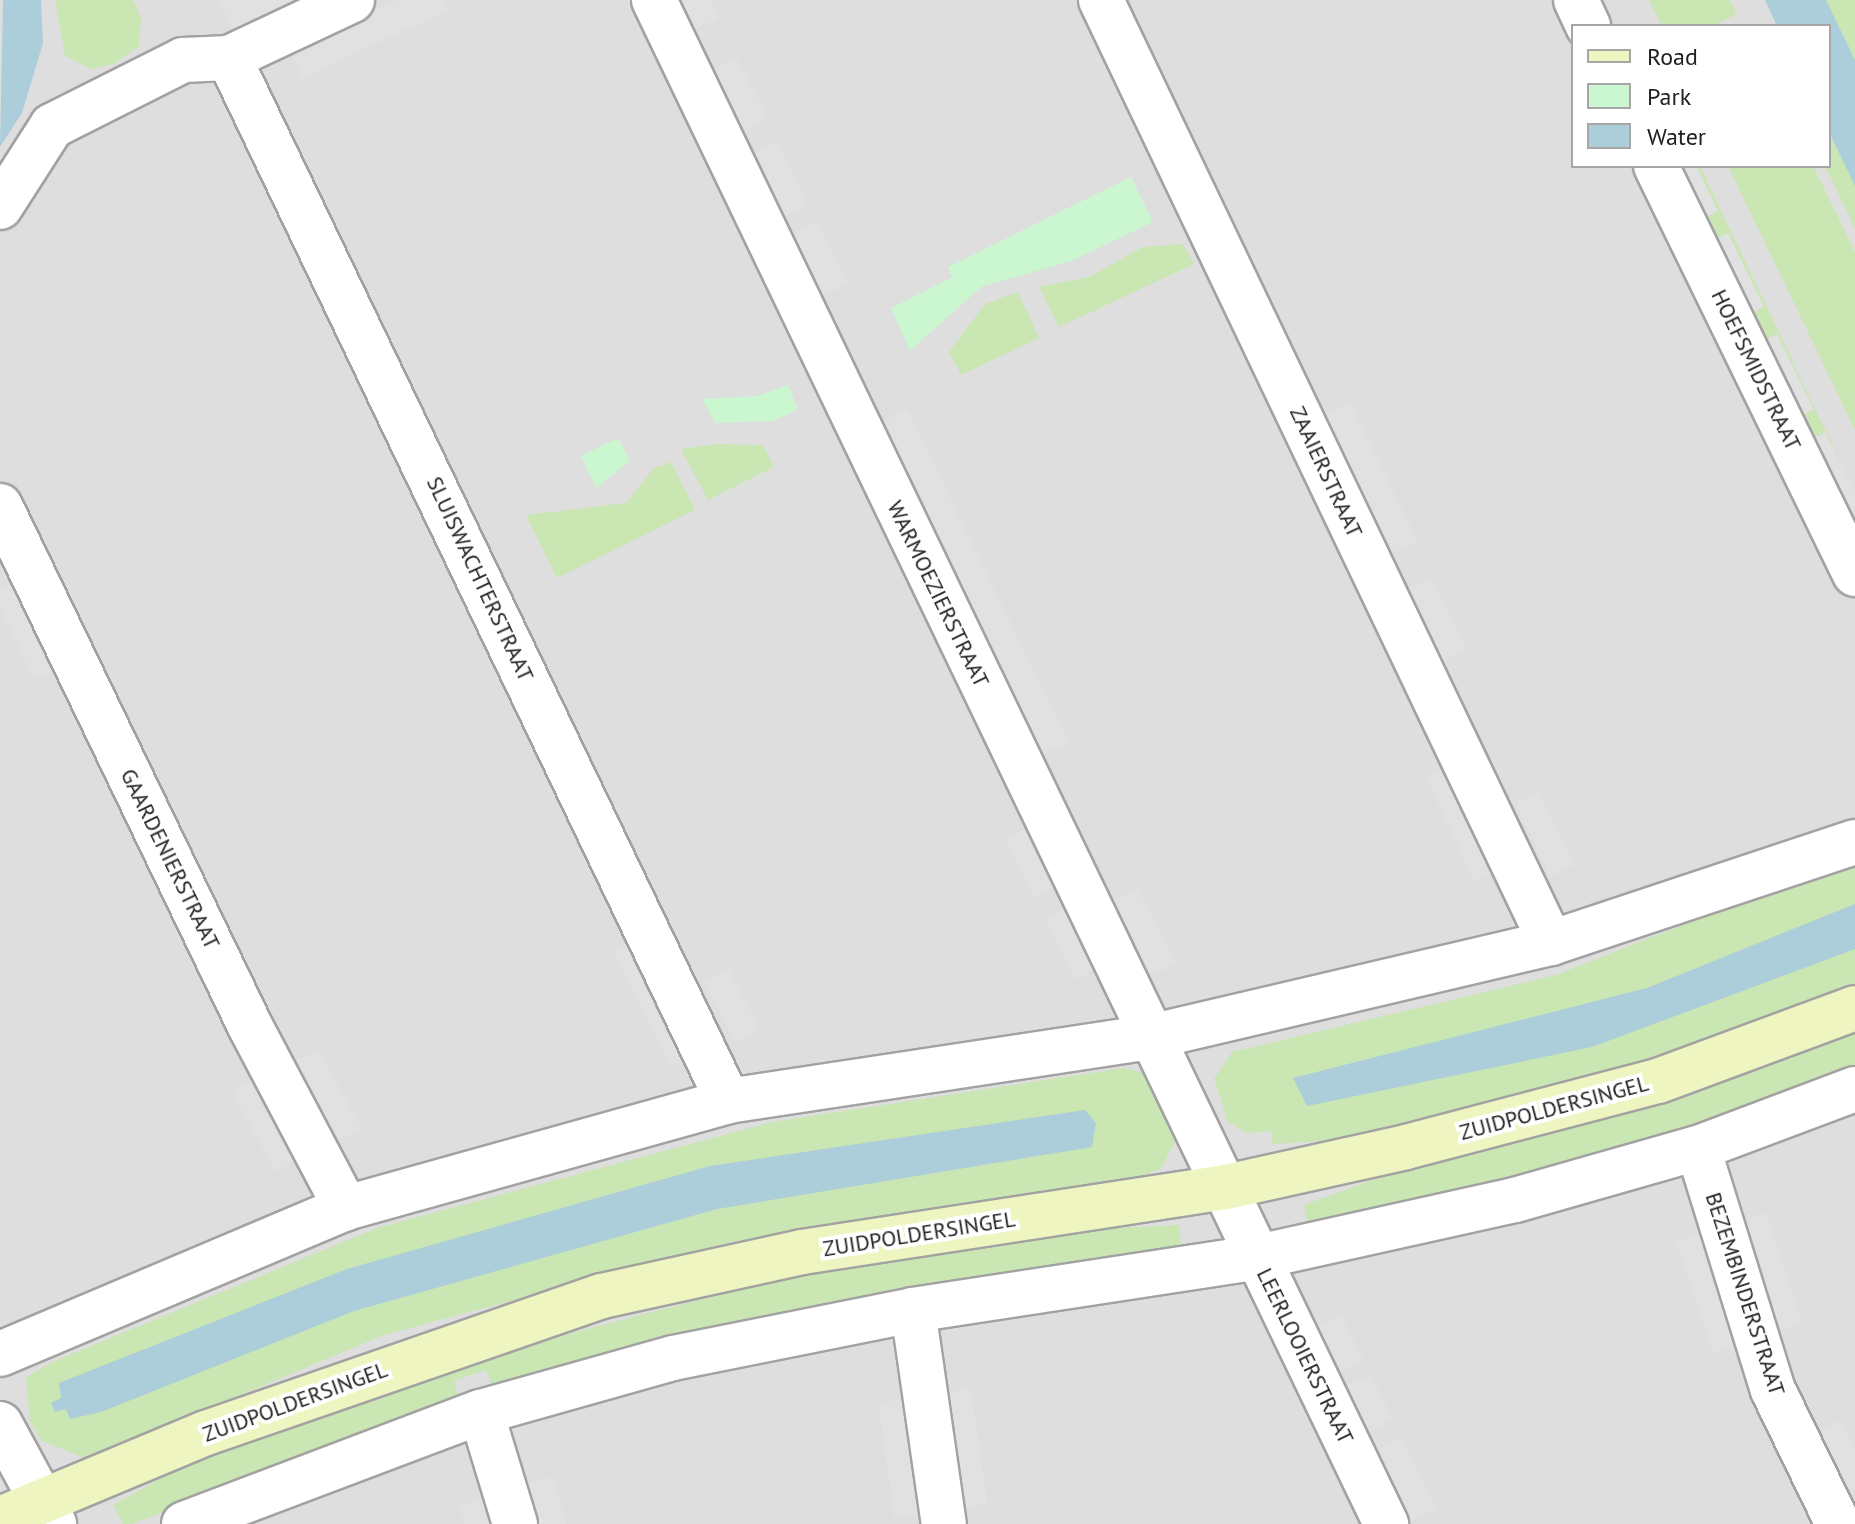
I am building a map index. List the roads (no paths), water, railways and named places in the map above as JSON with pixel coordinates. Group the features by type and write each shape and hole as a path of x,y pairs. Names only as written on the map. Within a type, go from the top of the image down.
{"street":[{"path":"0,207 52,126 183,60 229,58 352,0"},
{"name":"WARMOEZIERSTRAAT","path":"654,0 1150,1037 1226,1187"},
{"name":"ZAAIERSTRAAT","path":"1101,0 1551,943"},
{"path":"1576,0 1587,24"},
{"name":"SLUISWACHTERSTRAAT","path":"229,58 728,1101"},
{"name":"HOEFSMIDSTRAAT","path":"1657,168 1855,574"},
{"name":"GAARDENIERSTRAAT","path":"0,506 250,1026 346,1208"},
{"path":"0,1354 346,1208 728,1101 1150,1037 1551,943 1855,842"},
{"name":"ZUIDPOLDERSINGEL","path":"0,1519 48,1511 206,1433 602,1296 802,1252 1226,1187 1658,1081 1855,1008"},
{"path":"184,1524 481,1412 673,1358 913,1310 1258,1257 1515,1200 1698,1148 1855,1089"},
{"name":"BEZEMBINDERSTRAAT","path":"1698,1148 1773,1390 1838,1524"},
{"name":"LEERLOOIERSTRAAT","path":"1226,1187 1386,1524"},
{"path":"913,1310 944,1524"},
{"path":"481,1412 515,1524"},
{"path":"0,1424 48,1511"}],"water":[{"path":"3,0 41,0 43,43 22,113 0,147"},
{"path":"1765,0 1826,0 1855,60 1855,186 1831,136 1831,24 1776,24"},
{"path":"1855,904 1855,949 1592,1047 1307,1106 1293,1078 1647,988"},
{"path":"1085,1110 1096,1123 1092,1147 717,1209 354,1311 101,1412 70,1419 66,1409 55,1412 51,1403 61,1398 59,1383 347,1269 710,1166"}]}
